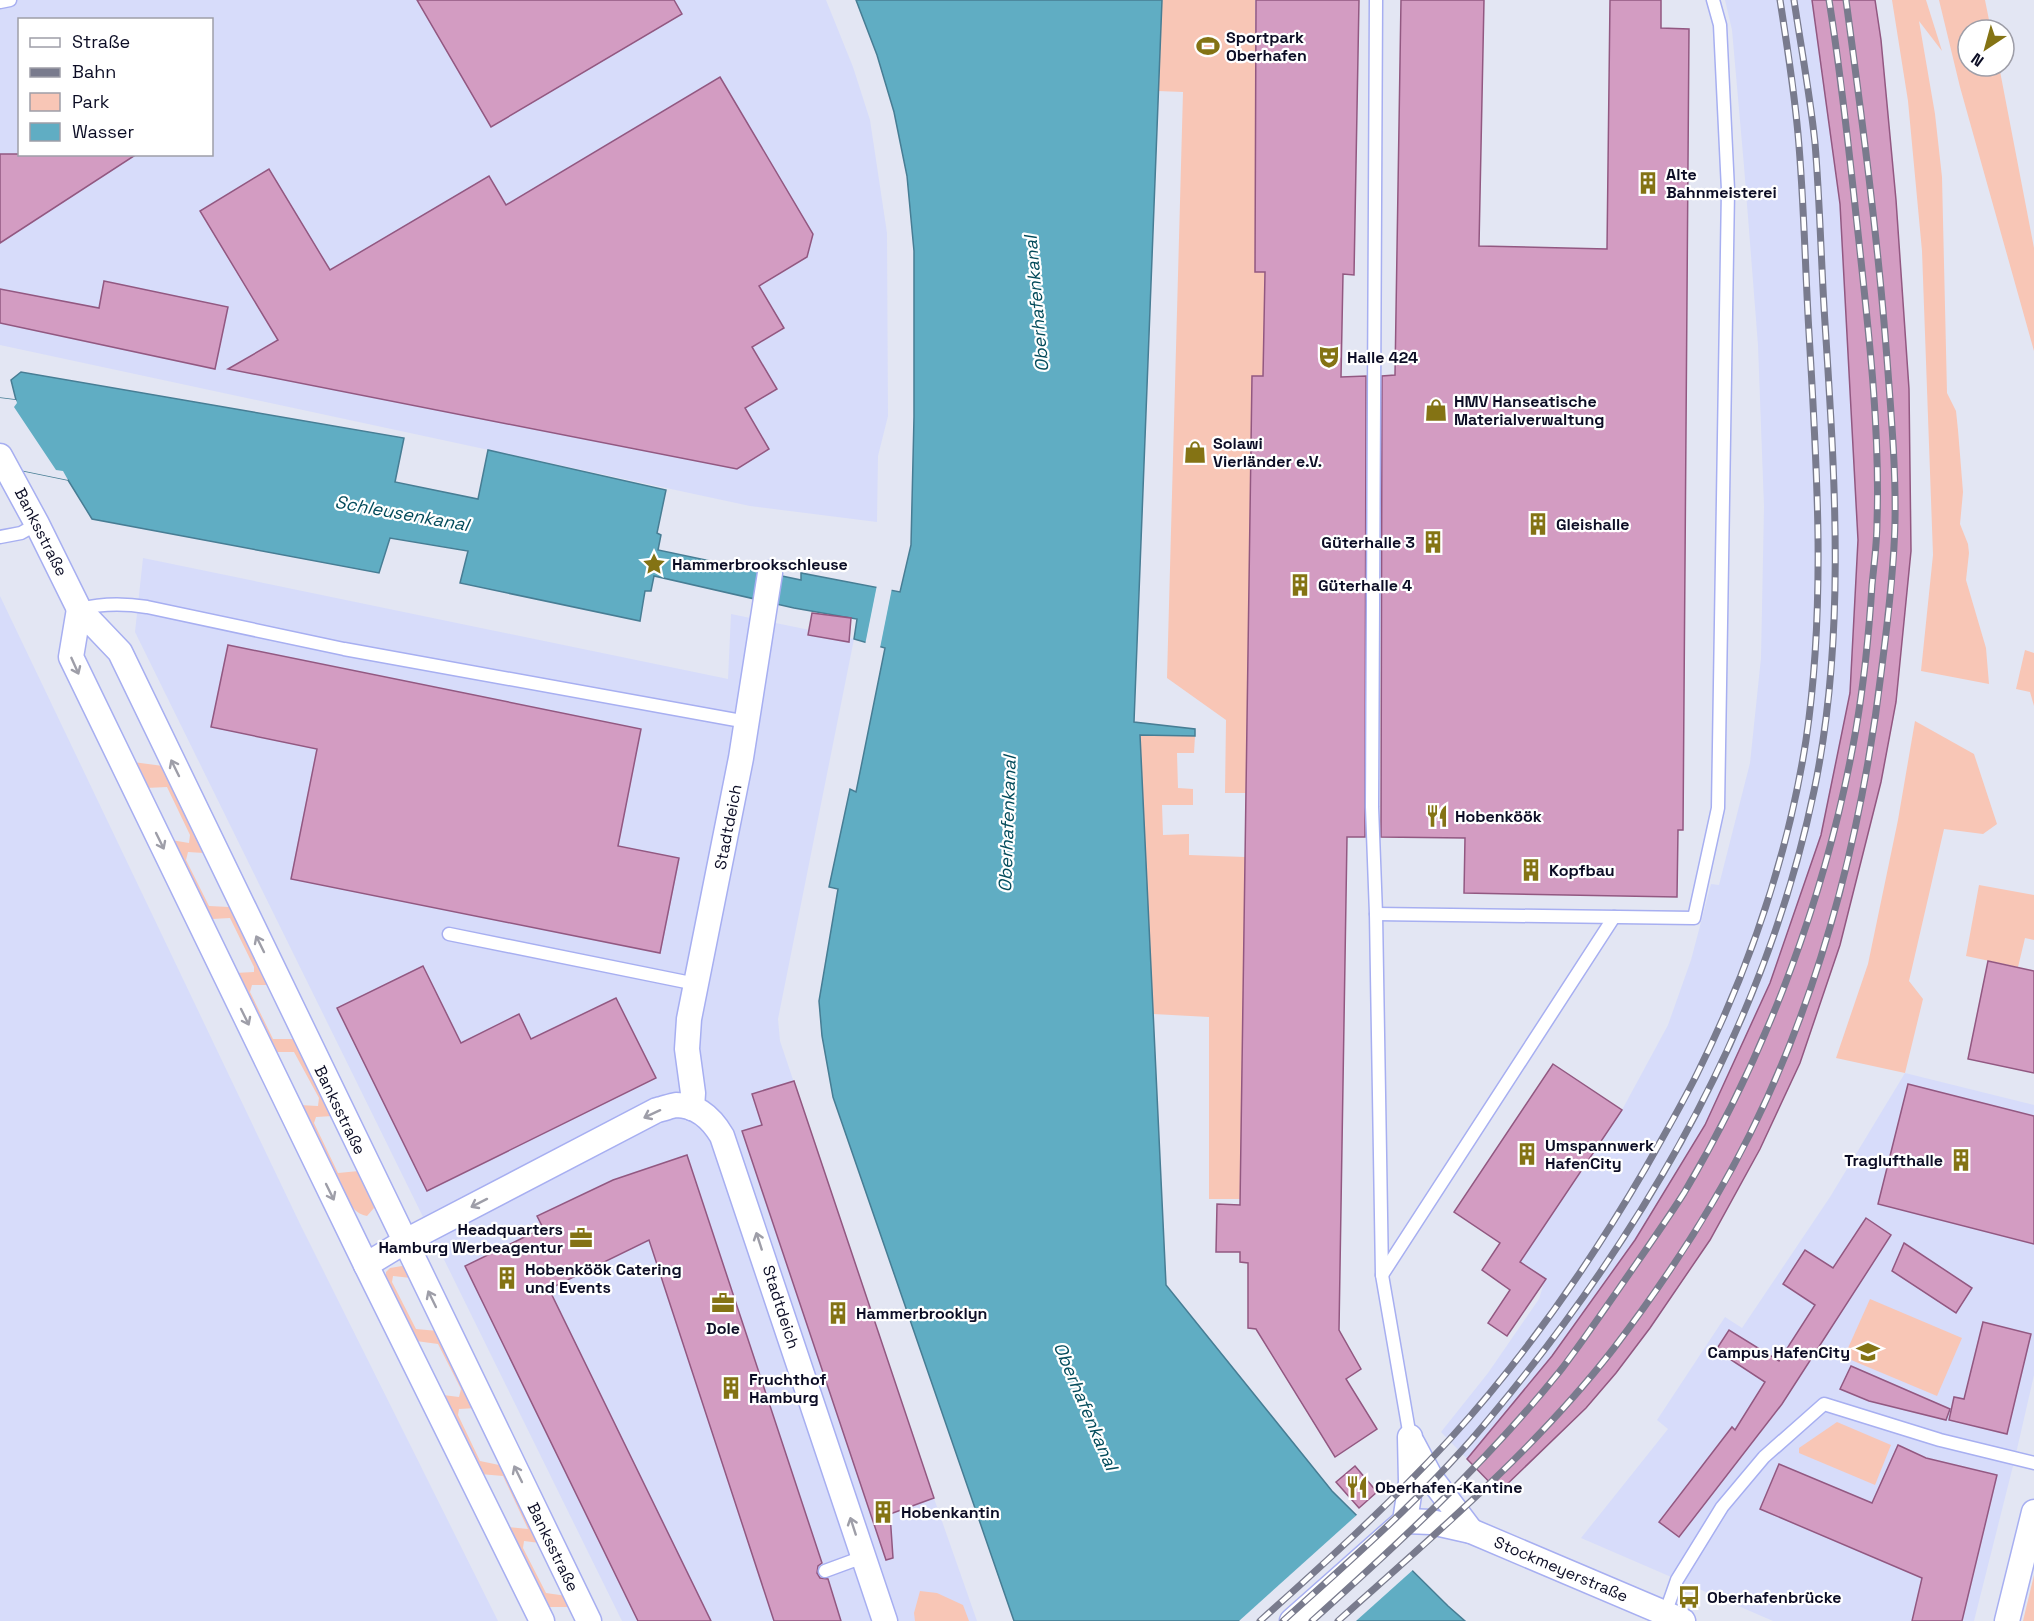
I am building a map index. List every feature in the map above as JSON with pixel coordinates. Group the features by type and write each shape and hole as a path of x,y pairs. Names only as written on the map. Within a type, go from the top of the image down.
{"street":[{"name":"Banksstraße","path":"4,462 79,609 120,652 589,1621"},
{"name":"Stadtdeich","path":"770,573 741,758 689,1019 687,1049 693,1093 692,1108 714,1122 722,1136 885,1621"},
{"path":"79,609 71,657 366,1265 542,1621"},
{"path":"366,1265 404,1242 657,1110 675,1106 692,1108"},
{"path":"1292,1621 1405,1521 1411,1482 1410,1437"},
{"name":"Stockmeyerstraße","path":"1410,1437 1431,1479 1472,1531"},
{"path":"2007,1621 2034,1512"},
{"name":"Stockmeyerstraße","path":"1405,1521 1431,1522 1472,1531 1674,1617"}],"lane":[{"path":"0,2 10,0"},
{"path":"1376,0 1372,807 1383,1275 1410,1437"},
{"path":"1376,914 1694,918 1718,808 1728,190 1720,25 1713,0"},
{"path":"0,537 21,532 37,524"},
{"path":"79,609 122,603 147,607 344,649 747,722"},
{"path":"1383,1275 1614,917"},
{"path":"449,934 696,984"},
{"path":"1674,1617 1677,1580 1722,1507 1764,1457 1824,1404 1940,1440 2034,1462"},
{"path":"825,1571 863,1557"}],"shaded area":[{"path":"0,0 826,0 853,67 870,120 887,233 888,416 878,456 877,522 750,506 0,345"},
{"path":"1725,0 1875,0 1896,200 1909,389 1911,551 1896,702 1881,782 1710,1240 1651,1328 1616,1373 1584,1410 1499,1492 1441,1432 1488,1373 1539,1299 1545,1279 1520,1262 1622,1110 1668,1025 1691,960 1711,884 1719,885 1750,763 1761,658 1764,507 1758,345 1732,30"},
{"path":"143,558 728,679 731,614 854,639 778,1019 780,1041 977,1621 622,1621 135,632"},
{"path":"0,596 301,1226 498,1621 0,1621"},
{"name":"Campus HafenCity","path":"1905,1073 2034,1105 2034,1375 1974,1621 1773,1621 1581,1538 1668,1429 1657,1420 1725,1317 1742,1328 1830,1197"}],"green space":[{"path":"1162,0 1255,0 1255,271 1265,272 1263,376 1252,376 1246,793 1225,793 1226,720 1167,678 1183,92 1158,91"},
{"path":"1892,0 1926,0 1942,51 1919,21 1935,114 1942,177 1947,393 1956,411 1958,430 1963,492 1960,524 1968,544 1966,580 1986,648 1989,684 1921,671 1933,555 1922,251 1908,101"},
{"path":"1939,0 1985,0 1989,18 1956,18 1956,70"},
{"path":"1958,78 2001,78 2034,248 2034,351"},
{"path":"2025,650 2034,653 2034,706 2030,692 2016,689"},
{"path":"1915,721 1974,754 1997,824 1983,834 1944,829 1909,981 1923,999 1905,1073 1836,1058 1868,964 1898,820"},
{"path":"1140,735 1195,736 1194,753 1177,753 1178,788 1193,789 1193,805 1162,805 1163,835 1189,834 1189,855 1245,857 1241,1199 1209,1199 1209,1017 1153,1014"},
{"path":"133,762 163,766 204,853 188,852 186,860 209,906 229,907 268,985 252,985 250,992 273,1039 295,1039 333,1116 316,1117 314,1123 338,1173 359,1171 373,1201 374,1208 367,1216 357,1211 345,1197 299,1105 318,1106 319,1098 294,1052 275,1052 235,973 254,972 254,967 230,918 212,919 171,840 189,843 190,835 167,787 146,788"},
{"path":"1979,885 2034,895 2034,940 2025,938 2018,967 1966,956"},
{"path":"402,1266 408,1269 411,1278 393,1276 392,1282 416,1329 438,1331 477,1408 459,1409 458,1415 480,1461 504,1466 540,1543 524,1541 523,1548 546,1593 567,1596 580,1621 575,1621 568,1607 547,1607 508,1527 528,1529 503,1476 480,1474 443,1395 459,1397 461,1389 438,1344 416,1341 386,1279 386,1272 390,1268"},
{"path":"1870,1299 1962,1338 1937,1396 1844,1357"},
{"path":"1837,1422 1891,1445 1875,1485 1799,1453 1799,1448"},
{"path":"2034,1575 2034,1621 2023,1621"},
{"path":"920,1591 937,1593 963,1605 969,1621 915,1621 914,1613"}],"water":[{"path":"856,0 1162,0 1134,722 1195,729 1195,736 1140,735 1166,1285 1332,1491 1465,1621 1014,1621 833,1097 822,1036 819,1001 838,889 829,887 850,789 856,792 885,648 854,639 857,619 794,608 654,576 651,591 645,591 640,621 460,583 468,551 390,538 379,573 92,519 68,480 0,466 0,398 16,400 11,380 21,372 404,438 395,482 478,499 488,450 666,490 657,533 661,535 658,550 801,580 801,573 900,592 911,545 914,251 907,176 894,112 877,55"}],"pier":[{"path":"0,398 16,400 14,407 56,470 63,471 68,480 0,466"},
{"path":"877,585 892,588 880,648 865,645"},
{"path":"1359,1513 1414,1569 1356,1621 1239,1621"}],"building":[{"path":"417,0 674,0 682,14 491,127"},
{"name":"Güterhalle 4","path":"1256,0 1359,0 1354,275 1343,274 1341,377 1366,376 1365,837 1347,837 1339,1330 1361,1369 1346,1379 1377,1429 1335,1457 1256,1329 1248,1328 1248,1263 1240,1262 1240,1252 1216,1252 1217,1204 1240,1205 1252,376 1263,376 1265,272 1255,272"},
{"path":"1401,0 1484,0 1479,246 1607,249 1610,0 1661,0 1661,28 1689,29 1683,830 1678,830 1677,897 1464,893 1465,838 1381,837 1382,376 1395,375"},
{"path":"1812,0 1875,0 1896,200 1909,389 1911,551 1896,702 1881,782 1840,945 1800,1063 1760,1149 1710,1240 1616,1373 1586,1408 1499,1492 1467,1459 1552,1356 1635,1240 1705,1125 1770,983 1821,835 1850,693 1858,540 1840,204"},
{"path":"720,77 813,234 807,257 759,286 784,328 752,347 777,389 745,408 769,449 737,469 228,369 278,340 200,211 269,169 330,270 489,176 506,205"},
{"path":"0,154 134,156 0,243"},
{"path":"104,281 228,307 215,369 0,323 0,289 99,308"},
{"path":"812,613 851,618 849,642 808,635"},
{"path":"228,645 641,729 618,846 679,858 660,953 291,879 317,749 211,727"},
{"path":"1988,961 2034,971 2034,1073 1968,1059"},
{"path":"423,966 461,1043 519,1014 531,1039 616,998 656,1078 427,1191 337,1008"},
{"path":"1553,1064 1622,1110 1520,1262 1546,1279 1507,1336 1488,1323 1510,1290 1482,1270 1500,1243 1454,1212"},
{"name":"Hammerbrooklyn","path":"794,1081 934,1498 890,1514 893,1558 886,1560 742,1131 762,1125 752,1094"},
{"name":"Traglufthalle","path":"1908,1084 2034,1116 2034,1244 1878,1204"},
{"path":"687,1155 822,1563 818,1566 817,1573 820,1578 828,1579 841,1621 774,1621 649,1240 549,1289 711,1621 638,1621 465,1266 543,1228 537,1216 613,1180"},
{"path":"1866,1218 1891,1235 1782,1404 1679,1537 1659,1522 1732,1427 1735,1430 1765,1382 1716,1350 1729,1330 1779,1361 1815,1305 1783,1284 1805,1250 1833,1268"},
{"path":"1904,1243 1972,1288 1956,1313 1892,1271"},
{"path":"1983,1322 2031,1334 2007,1434 1949,1420 1954,1397 1964,1399"},
{"path":"1851,1366 1950,1409 1946,1420 1869,1401 1840,1389"},
{"path":"1898,1445 1926,1458 1997,1475 1962,1621 1912,1621 1922,1578 1760,1509 1779,1464 1872,1503"},
{"name":"Oberhafen-Kantine","path":"1355,1466 1377,1492 1359,1508 1336,1482"}],"railway":[{"path":"1260,1621 1357,1533 1427,1464 1477,1409 1554,1310 1624,1205 1685,1098 1733,994 1764,911 1789,826 1806,740 1812,689 1818,587 1817,486 1802,184 1794,100 1780,0"},
{"path":"1283,1621 1390,1524 1466,1446 1545,1349 1597,1277 1646,1202 1690,1124 1730,1045 1764,962 1792,878 1814,791 1824,733 1831,675 1835,558 1832,440 1817,166 1811,107 1794,0"},
{"path":"1312,1621 1409,1532 1472,1470 1532,1405 1597,1321 1684,1193 1714,1139 1768,1026 1811,910 1844,790 1856,729 1866,657 1877,530 1877,452 1870,347 1846,121 1829,0"},
{"path":"1338,1621 1447,1524 1517,1457 1551,1422 1633,1323 1704,1217 1750,1134 1776,1079 1818,965 1851,847 1874,726 1892,576 1895,522 1893,440 1879,269 1846,0"}],"place":[{"name":"Sportpark Oberhafen","path":"1208,46"},
{"name":"Alte Bahnmeisterei","path":"1648,183"},
{"name":"Halle 424","path":"1329,357"},
{"name":"HMV Hanseatische Materialverwaltung","path":"1436,410"},
{"name":"Solawi Vierländer e.V.","path":"1195,452"},
{"name":"Gleishalle","path":"1538,524"},
{"name":"Güterhalle 3","path":"1433,542"},
{"name":"Hammerbrookschleuse","path":"654,564"},
{"name":"Güterhalle 4","path":"1300,585"},
{"name":"Hobenköök","path":"1437,816"},
{"name":"Kopfbau","path":"1531,870"},
{"name":"Umspannwerk HafenCity","path":"1527,1154"},
{"name":"Traglufthalle","path":"1961,1160"},
{"name":"Headquarters Hamburg Werbeagentur","path":"581,1238"},
{"name":"Hobenköök Catering und Events","path":"507,1278"},
{"name":"Dole","path":"723,1303"},
{"name":"Hammerbrooklyn","path":"838,1313"},
{"name":"Campus HafenCity","path":"1868,1352"},
{"name":"Fruchthof Hamburg","path":"731,1388"},
{"name":"Oberhafen-Kantine","path":"1357,1487"},
{"name":"Hobenkantin","path":"883,1512"},
{"name":"Oberhafenbrücke","path":"1689,1597"}],"water label":[{"name":"Oberhafenkanal","path":"1036,304"},
{"name":"Schleusenkanal","path":"402,513"},
{"name":"Oberhafenkanal","path":"1007,824"},
{"name":"Oberhafenkanal","path":"1086,1406"}]}
